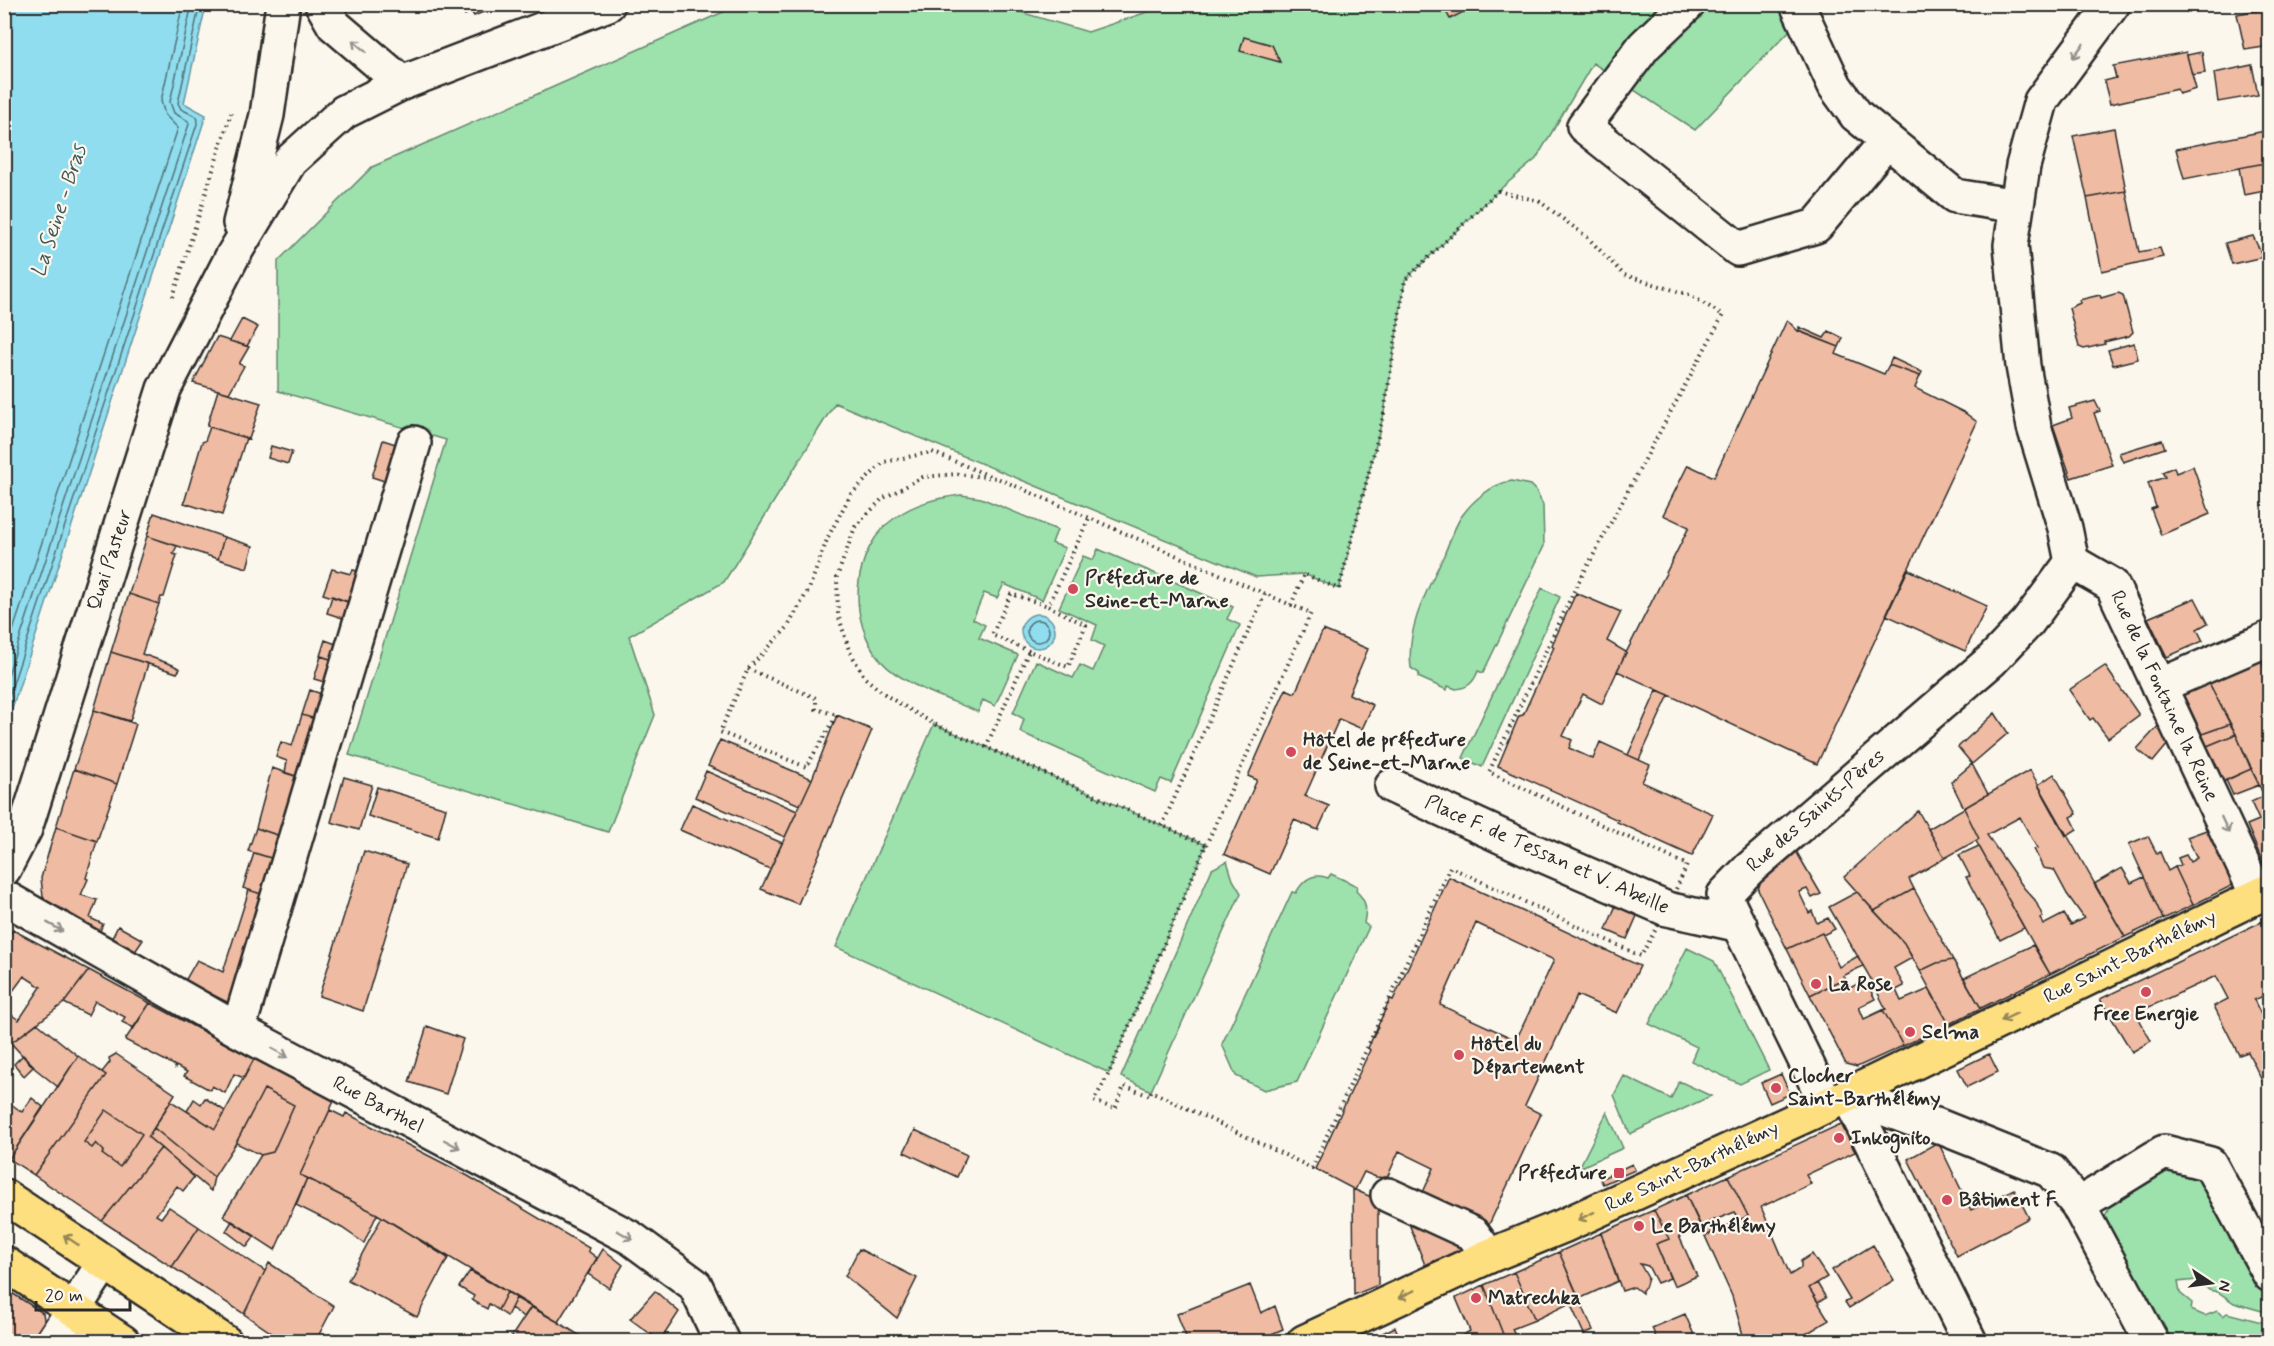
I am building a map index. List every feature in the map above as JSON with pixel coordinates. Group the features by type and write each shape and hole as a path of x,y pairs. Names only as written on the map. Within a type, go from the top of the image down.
{"main road":[{"name":"Rue Saint-Barthélémy","path":"1304,1341 1489,1256 1563,1226 1888,1077 2264,892"},
{"path":"4,1196 225,1341"},
{"path":"4,1263 123,1341"}],"street":[{"path":"232,257 267,115 284,4"},
{"path":"322,4 334,25 402,83"},
{"path":"232,257 290,161 344,112 402,83 608,4"},
{"path":"1688,4 1644,46 1584,126 1738,249 1816,226 1887,141"},
{"path":"1797,4 1835,86 1856,115 1955,196 2017,206"},
{"path":"2072,562 2065,528 2034,427 2023,366 2012,245 2024,166 2041,101 2113,4"},
{"name":"Quai Pasteur","path":"4,869 25,829 164,389 232,257"},
{"path":"238,1030 414,443"},
{"name":"Rue de la Fontaine la Reine","path":"2072,562 2112,585 2159,686 2264,892"},
{"name":"Rue des Saints-Pères","path":"1970,1341 1724,895 1749,869 1992,660 2028,622 2072,562"},
{"path":"2159,686 2270,638"},
{"name":"Place F. de Tessan et V. Abeille","path":"1392,786 1667,909 1740,925"},
{"name":"Rue Barthel","path":"4,897 238,1030 630,1238 694,1285 722,1341"},
{"path":"1837,1100 1936,1125 2051,1171 2078,1205 2152,1341"},
{"path":"2078,1205 2164,1152 2210,1164 2270,1275"},
{"path":"1388,1195 1473,1234 1489,1256"},
{"path":"52,1341 104,1263"}],"path":[{"path":"748,669 816,698 816,708 837,715 806,767 720,732 748,669 787,628 809,589 828,537 851,494 884,462 932,452 1311,614 1206,845 1109,1073 1094,1101 1115,1109 1124,1086 1150,1096 1151,1091 1312,1168 1450,867 1641,956 1667,909 1687,865 1489,772 1574,591 1723,315 1690,296 1624,275 1587,237 1539,201 1498,191 1404,280 1384,413 1339,589 1304,574 1291,605"},
{"path":"997,478 956,474 923,477 882,499 855,527 837,577 838,614 849,650 865,678 887,696 934,724 1206,845"},
{"path":"1048,606 1089,518"},
{"path":"1011,594 1048,606 1086,625 1068,667 1029,651 992,635 1011,594"},
{"path":"1162,826 1265,594"},
{"path":"986,747 1029,651"}],"green space":[{"path":"1171,4 1814,5 1695,130 1593,63 1536,159 1498,191 1405,280 1384,413 1339,589 1304,574 1256,577 835,403 724,582 629,636 655,715 608,832 349,755 446,440 278,391 278,261 372,167 739,5 996,5 1088,32"},
{"path":"1512,481 1530,485 1543,505 1544,546 1483,673 1478,671 1467,686 1456,689 1448,686 1447,690 1418,677 1419,673 1411,668 1412,638 1419,609 1461,517 1484,494 1498,485"},
{"path":"961,495 981,498 1057,530 1052,543 1065,548 1042,600 1004,584 997,598 984,593 973,619 985,625 979,638 1018,655 995,706 983,700 978,712 913,684 890,670 870,644 862,626 858,606 858,585 862,565 881,530 911,508"},
{"path":"1098,549 1233,607 1227,619 1240,625 1171,783 1161,779 1155,792 1020,732 1024,719 1013,713 1036,661 1073,678 1080,665 1093,671 1104,646 1092,640 1097,625 1059,608 1083,556 1093,560"},
{"path":"1542,588 1560,597 1482,767 1463,758"},
{"path":"934,724 1206,845 1109,1073 836,947"},
{"path":"1227,861 1233,880 1241,893 1151,1091 1121,1077 1212,869"},
{"path":"1331,874 1357,886 1356,891 1365,906 1364,923 1369,927 1297,1082 1264,1090 1236,1076 1222,1044 1292,892 1296,893 1309,878 1323,876 1328,878"},
{"path":"1687,948 1714,961 1769,1070 1740,1084 1691,1061 1697,1047 1649,1024"},
{"path":"1624,1076 1671,1099 1679,1081 1711,1096 1630,1134 1614,1095"},
{"path":"1607,1112 1623,1148 1579,1168"},
{"path":"2169,1170 2195,1175 2208,1186 2269,1301 2269,1313 2234,1303 2218,1292 2209,1290 2197,1280 2178,1282 2180,1293 2192,1303 2191,1310 2205,1316 2217,1311 2223,1316 2227,1313 2269,1324 2262,1336 2251,1341 2167,1341 2107,1225 2105,1216 2112,1202"}],"water":[{"name":"La Seine - Bras","path":"5,4 206,5 184,103 206,115 5,730"},
{"path":"1038,614 1050,619 1055,631 1050,643 1038,648 1026,643 1021,631 1026,619"}],"building":[{"path":"460,4 502,4 474,16 471,11 465,15"},
{"path":"1442,4 1464,4 1467,10 1450,19"},
{"path":"2270,8 2270,46 2245,50 2237,14"},
{"path":"1244,37 1272,45 1280,62 1240,51"},
{"path":"2186,52 2196,89 2179,94 2177,89 2110,104 2104,81 2116,78 2113,66"},
{"path":"2202,52 2205,73 2192,75 2187,55"},
{"path":"2252,65 2258,95 2218,102 2214,73"},
{"path":"2114,128 2126,191 2087,198 2073,136"},
{"path":"2270,130 2270,162 2184,179 2176,149"},
{"path":"2270,162 2270,190 2244,195 2239,168"},
{"path":"2126,191 2139,252 2160,248 2163,257 2102,271 2087,198"},
{"path":"2253,236 2263,257 2232,264 2225,243"},
{"path":"2118,293 2123,295 2133,332 2129,336 2104,342 2105,344 2084,349 2079,347 2069,308 2080,303 2079,300 2100,295 2101,298"},
{"path":"242,319 258,327 247,346 230,341"},
{"path":"1787,320 1798,331 1839,347 1836,354 1884,374 1889,365 1920,376 1915,388 1965,413 1977,422 1817,764 1617,671 1689,527 1663,515 1688,465 1714,477"},
{"path":"1799,327 1824,338 1829,331 1843,338 1839,347 1799,331"},
{"path":"217,337 249,347 239,364 244,366 229,393 193,383"},
{"path":"2134,343 2138,359 2113,365 2108,350"},
{"path":"1892,358 1922,372 1920,376 1889,365"},
{"path":"218,390 261,403 249,439 207,426"},
{"path":"2095,401 2100,411 2094,413 2112,465 2071,478 2053,425 2072,418 2069,408"},
{"path":"210,427 246,438 222,515 184,503 202,442 205,441"},
{"path":"383,440 405,447 394,484 372,477"},
{"path":"2162,440 2165,448 2123,462 2119,453"},
{"path":"271,446 292,452 288,464 268,458"},
{"path":"2193,466 2210,514 2161,535 2151,509 2156,507 2148,483 2165,477 2162,472 2174,467 2176,473"},
{"path":"154,513 224,537 218,559 147,536"},
{"path":"147,536 177,546 173,554 177,555 164,597 161,597 159,604 129,594"},
{"path":"224,537 253,546 247,568 218,559"},
{"path":"332,569 351,574 353,570 368,574 360,606 323,594"},
{"path":"1907,569 1987,606 1965,651 1886,615"},
{"path":"1576,593 1621,612 1607,641 1626,652 1602,704 1583,694 1563,736 1572,740 1569,748 1593,759 1600,742 1650,765 1642,782 1713,814 1692,856 1498,766 1519,716 1523,715 1554,647 1552,645"},
{"path":"129,594 159,604 142,654 173,665 180,669 177,673 111,652"},
{"path":"332,596 360,606 355,622 327,613"},
{"path":"2195,598 2208,623 2197,629 2203,641 2167,657 2148,618"},
{"name":"Hôtel de préfecture de Seine-et-Marne","path":"1323,630 1368,649 1349,694 1373,705 1362,729 1339,719 1305,796 1329,806 1318,830 1294,820 1270,874 1224,854 1257,780 1248,776 1286,689 1295,693"},
{"path":"325,640 347,648 343,663 320,656"},
{"path":"111,652 148,664 130,721 94,710"},
{"path":"2257,655 2270,676 2270,793 2264,796 2236,734 2207,679"},
{"path":"321,656 343,663 335,685 314,679"},
{"path":"2105,666 2139,715 2108,738 2093,718 2090,720 2069,690"},
{"path":"2207,679 2230,724 2202,734 2182,692"},
{"path":"310,690 330,697 322,721 302,715"},
{"path":"1657,690 1669,695 1639,760 1628,755"},
{"path":"94,710 136,724 117,784 74,769"},
{"path":"1995,713 2008,733 1972,764 1958,747"},
{"path":"302,715 322,721 305,779 285,773 287,761 276,757 281,742 292,746"},
{"path":"837,715 872,730 798,904 761,889 812,779"},
{"path":"2160,724 2173,738 2153,762 2137,749"},
{"path":"2230,724 2236,734 2207,746 2202,734"},
{"path":"2236,734 2251,769 2223,782 2207,746"},
{"path":"720,740 812,779 800,805 708,766"},
{"path":"1972,764 1988,794 1964,808 1951,782"},
{"path":"272,768 305,779 287,838 256,828"},
{"path":"74,769 117,784 97,841 56,827"},
{"path":"2251,769 2259,785 2233,795 2226,780"},
{"path":"2030,770 2125,937 2050,974 1976,841 1979,839 1964,808","holes":["2020,817 2037,848 2034,849 2043,868 2054,870 2084,918 2071,925 2064,914 2043,925 2040,918 2043,917 2035,900 1987,835"]},
{"path":"706,771 797,811 785,837 695,797"},
{"path":"2054,774 2077,814 2071,817 2077,829 2066,836 2038,785"},
{"path":"344,777 372,785 359,830 331,822"},
{"path":"377,787 446,808 438,838 368,816"},
{"path":"2264,796 2270,809 2270,868 2266,870 2247,825 2259,820 2251,802"},
{"path":"692,804 782,843 770,869 680,830"},
{"path":"1964,808 1979,839 1945,858 1928,829"},
{"path":"1918,811 1945,858 1909,879 1914,889 1874,911 1844,877"},
{"path":"56,827 97,841 86,878 88,879 81,895 97,900 90,918 103,924 99,933 51,906 43,897 41,878"},
{"path":"256,828 289,839 281,861 248,851"},
{"path":"2212,828 2235,884 2193,905 2175,867 2181,865 2178,858 2186,855 2190,862 2197,858 2187,837"},
{"path":"2148,836 2157,854 2160,852 2168,871 2175,867 2193,905 2163,919 2129,844"},
{"path":"1979,846 2024,928 2000,940 1966,877 1970,876 1959,855"},
{"path":"364,851 407,864 363,1011 319,996"},
{"path":"1796,851 1821,894 1812,898 1807,889 1799,892 1809,913 1812,911 1817,923 1828,918 1835,929 1787,949 1758,890 1760,883"},
{"path":"254,853 281,861 270,897 243,888"},
{"path":"2122,868 2131,883 2144,877 2163,919 2125,937 2094,884"},
{"name":"Hôtel du Département","path":"1449,877 1640,966 1617,1013 1577,995 1525,1106 1541,1114 1486,1231 1419,1201 1434,1168 1399,1151 1387,1178 1376,1177 1364,1172 1355,1190 1315,1169 1370,1050 1368,1048 1390,999 1393,1000","holes":["1476,923 1554,960 1516,1040 1440,1005"]},
{"path":"1914,889 1953,960 1937,963 1920,971 1904,943 1874,911"},
{"path":"249,890 270,897 235,1006 185,981 197,960 223,972"},
{"path":"1857,892 1904,943 1912,958 1894,968 1904,986 1896,990 1901,1001 1929,989 1949,1024 1903,1046 1883,1010 1886,1009 1868,974 1829,907"},
{"path":"1618,900 1640,909 1627,939 1606,930"},
{"path":"2263,921 2270,935 2270,993 2254,1000 2270,1033 2270,1079 2263,1083 2248,1052 2239,1055 2214,1006 2228,999 2216,976 2136,1013 2151,1041 2132,1052 2100,999"},
{"path":"118,926 143,940 134,953 111,940"},
{"path":"13,930 89,970 64,1003 11,1043 4,1037 4,1010 19,1020 41,987 24,976 4,1003 4,941"},
{"path":"1822,933 1839,967 1858,956 1863,966 1843,976 1845,978 1810,995 1787,949"},
{"path":"2033,945 2050,974 1981,1008 1964,978"},
{"path":"1953,960 1981,1008 1949,1024 1920,971 1937,963"},
{"path":"89,970 150,1003 134,1028 122,1022 125,1017 95,1001 88,1015 64,1003"},
{"path":"1845,978 1850,988 1865,980 1875,999 1859,1007 1864,1019 1883,1010 1903,1046 1857,1067 1846,1064 1810,995"},
{"path":"150,1003 254,1059 244,1078 234,1074 225,1093 212,1086 210,1090 184,1076 187,1072 176,1066 175,1068 174,1065 125,1040"},
{"path":"37,1023 78,1056 58,1087 33,1067 11,1043"},
{"path":"427,1026 463,1039 446,1094 409,1082"},
{"path":"116,1054 175,1094 148,1137 161,1148 102,1221 34,1175 106,1075 102,1072 110,1062 109,1058","holes":["106,1110 142,1134 120,1167 102,1154 104,1151 96,1143 92,1148 84,1142"]},
{"path":"1989,1054 1998,1072 1967,1087 1958,1069"},
{"path":"23,1055 34,1066 24,1076 14,1064"},
{"path":"78,1056 106,1075 34,1175 9,1159"},
{"path":"254,1059 334,1101 300,1175 307,1178 275,1250 223,1216 261,1155 273,1152 294,1105 264,1089 236,1143 214,1177 154,1128 171,1101 215,1129"},
{"name":"Clocher Saint-Barthélémy","path":"1781,1074 1790,1094 1770,1103 1761,1083"},
{"path":"264,1089 294,1105 273,1152 261,1155 236,1143"},
{"path":"32,1098 43,1107 9,1159 4,1156 4,1105 7,1101 22,1112"},
{"path":"205,1098 225,1111 215,1129 187,1111 194,1099 201,1104"},
{"path":"106,1110 142,1134 120,1167 102,1154 104,1151 96,1143 92,1148 84,1142"},
{"path":"330,1110 344,1117 346,1113 468,1176 589,1248 588,1251 597,1258 558,1322 377,1214 300,1175"},
{"path":"1841,1124 1855,1152 1806,1175 1811,1184 1761,1207 1790,1275 1801,1268 1801,1261 1812,1254 1827,1277 1809,1288 1829,1320 1793,1342 1745,1342 1732,1296 1705,1236 1748,1216 1728,1176"},
{"path":"154,1128 214,1177 211,1191 148,1137"},
{"path":"915,1130 967,1155 957,1177 904,1152"},
{"name":"Bâtiment F","path":"1938,1142 1971,1210 2014,1189 2029,1218 1957,1256 1908,1159"},
{"path":"161,1148 194,1177 183,1191 177,1186 156,1215 161,1218 169,1207 199,1227 172,1267 102,1221"},
{"path":"1632,1164 1635,1170 1603,1184 1600,1179"},
{"path":"1728,1176 1748,1216 1740,1220 1735,1212 1707,1223 1712,1233 1705,1236 1686,1195"},
{"path":"307,1178 377,1214 364,1243 342,1228 296,1205"},
{"path":"1353,1189 1378,1200 1378,1285 1354,1295"},
{"path":"1686,1195 1701,1226 1679,1236 1697,1276 1674,1286 1656,1244 1669,1239 1654,1210"},
{"path":"1654,1210 1669,1239 1656,1244 1670,1278 1657,1283 1648,1266 1640,1264 1648,1278 1642,1293 1634,1287 1622,1291 1601,1233"},
{"path":"382,1217 448,1258 417,1317 348,1280"},
{"path":"232,1221 255,1236 247,1247 226,1231"},
{"path":"1408,1221 1457,1236 1462,1249 1425,1265"},
{"path":"199,1227 265,1271 244,1314 172,1267"},
{"path":"1601,1233 1618,1281 1579,1299 1559,1252"},
{"path":"1873,1245 1894,1280 1849,1308 1845,1302 1850,1300 1832,1270"},
{"path":"603,1249 623,1265 609,1288 588,1274"},
{"path":"859,1249 917,1278 897,1318 845,1276"},
{"path":"1559,1252 1593,1330 1584,1334 1570,1303 1535,1320 1514,1272"},
{"path":"269,1263 334,1306 315,1342 285,1342 244,1314"},
{"path":"470,1271 507,1292 498,1310 489,1304 487,1309 472,1300 474,1296 459,1287"},
{"path":"1514,1272 1535,1320 1512,1329 1518,1342 1506,1342 1484,1285"},
{"path":"1817,1283 1826,1298 1818,1302 1809,1288"},
{"path":"1250,1285 1261,1313 1275,1306 1283,1329 1253,1342 1188,1342 1177,1314"},
{"path":"1484,1285 1506,1342 1451,1342 1470,1331 1456,1298"},
{"path":"4,1288 43,1313 45,1326 34,1342 4,1342"},
{"path":"655,1291 679,1312 660,1341 630,1319"},
{"path":"507,1292 516,1298 507,1316 498,1310"},
{"path":"516,1298 531,1307 524,1317 511,1308"},
{"path":"531,1307 558,1322 590,1342 508,1342"},
{"path":"1685,1314 1697,1342 1658,1342 1652,1328"},
{"path":"1395,1327 1402,1342 1364,1342"}],"place":[{"name":"Préfecture de Seine-et-Marne","path":"1073,589"},
{"name":"Hôtel de préfecture de Seine-et-Marne","path":"1291,752"},
{"name":"La Rose","path":"1816,984"},
{"name":"Free Energie","path":"2146,992"},
{"name":"Selma","path":"1910,1032"},
{"name":"Hôtel du Département","path":"1459,1055"},
{"name":"Clocher Saint-Barthélémy","path":"1776,1088"},
{"name":"Inkognito","path":"1839,1138"},
{"name":"Préfecture","path":"1619,1173"},
{"name":"Bâtiment F","path":"1947,1200"},
{"name":"Le Barthélémy","path":"1639,1226"},
{"name":"Matrechka","path":"1476,1298"}]}
